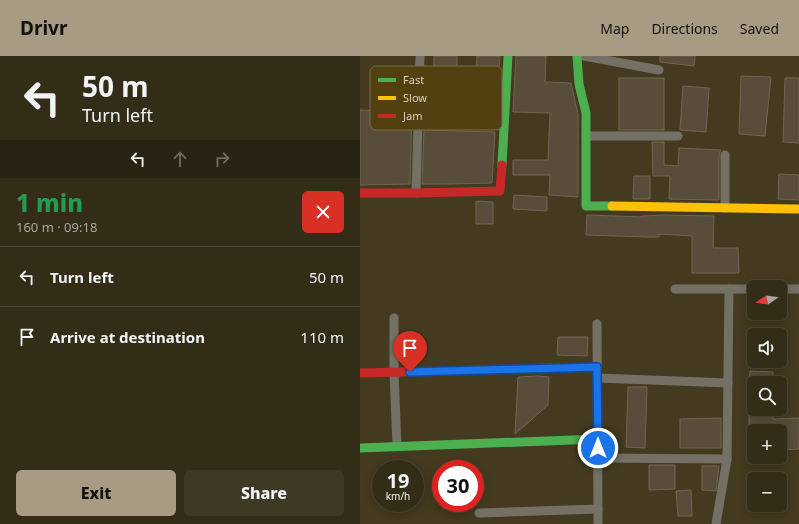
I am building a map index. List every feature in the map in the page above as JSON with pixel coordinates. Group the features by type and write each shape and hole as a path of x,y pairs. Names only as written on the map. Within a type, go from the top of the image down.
{"street":[{"path":"420,56 420,66"},
{"path":"360,193 500,191 508,56"},
{"path":"577,56 579,84 586,112 586,206 799,209"},
{"path":"584,56 659,70"},
{"path":"416,193 418,130"},
{"path":"586,136 678,136"},
{"path":"725,155 726,208"},
{"path":"675,289 747,289"},
{"path":"716,524 727,459 729,289"},
{"path":"787,289 799,289"},
{"path":"394,318 394,372 397,446"},
{"path":"597,324 598,524"},
{"path":"360,373 597,367"},
{"path":"598,378 728,383"},
{"path":"360,448 598,439"},
{"path":"598,458 727,459"},
{"path":"479,513 598,509"}],"building":[{"path":"434,56 457,56 457,66 434,66"},
{"path":"477,56 500,56 499,66 477,66"},
{"path":"516,56 546,56 545,82 571,83 578,114 578,197 549,195 550,175 513,175 513,160 548,160 550,113 513,112"},
{"path":"660,56 695,56 694,66 660,62"},
{"path":"741,76 771,77 765,136 739,134"},
{"path":"619,78 664,78 664,130 619,130"},
{"path":"785,78 799,78 799,143 783,142"},
{"path":"683,86 709,88 706,132 680,130"},
{"path":"360,110 370,110 370,130 411,130 410,184 360,185"},
{"path":"424,130 495,132 492,183 422,184"},
{"path":"652,142 664,142 664,165 678,166 679,148 721,150 719,155 719,200 669,199 670,176 653,176"},
{"path":"779,174 799,175 799,200 778,199"},
{"path":"634,176 650,176 650,199 633,199"},
{"path":"514,195 547,197 547,211 513,209"},
{"path":"476,201 493,202 493,224 476,224"},
{"path":"587,215 643,217 663,215 714,216 713,248 738,248 739,273 692,273 692,236 659,234 659,237 586,235"},
{"path":"558,337 588,337 587,356 557,355"},
{"path":"750,371 773,372 773,376 750,376"},
{"path":"518,377 549,377 548,405 515,434"},
{"path":"628,387 647,387 645,448 626,447"},
{"path":"749,416 773,416 773,419 799,418 799,449 787,450 787,424 749,424"},
{"path":"721,418 721,448 680,448 680,419"},
{"path":"649,465 675,465 675,489 649,490"},
{"path":"702,466 719,466 716,491 702,490"},
{"path":"691,490 692,516 678,516 676,491"}],"traffic: fast":[{"path":"502,165 508,56"},
{"path":"577,56 579,84 586,113 586,206 612,206"},
{"path":"360,448 598,439"}],"traffic: slow":[{"path":"612,206 799,209"}],"traffic: jam":[{"path":"360,193 500,191 502,165"},
{"path":"360,373 597,367"}],"route":[{"path":"410,372 597,367 598,448"}]}
